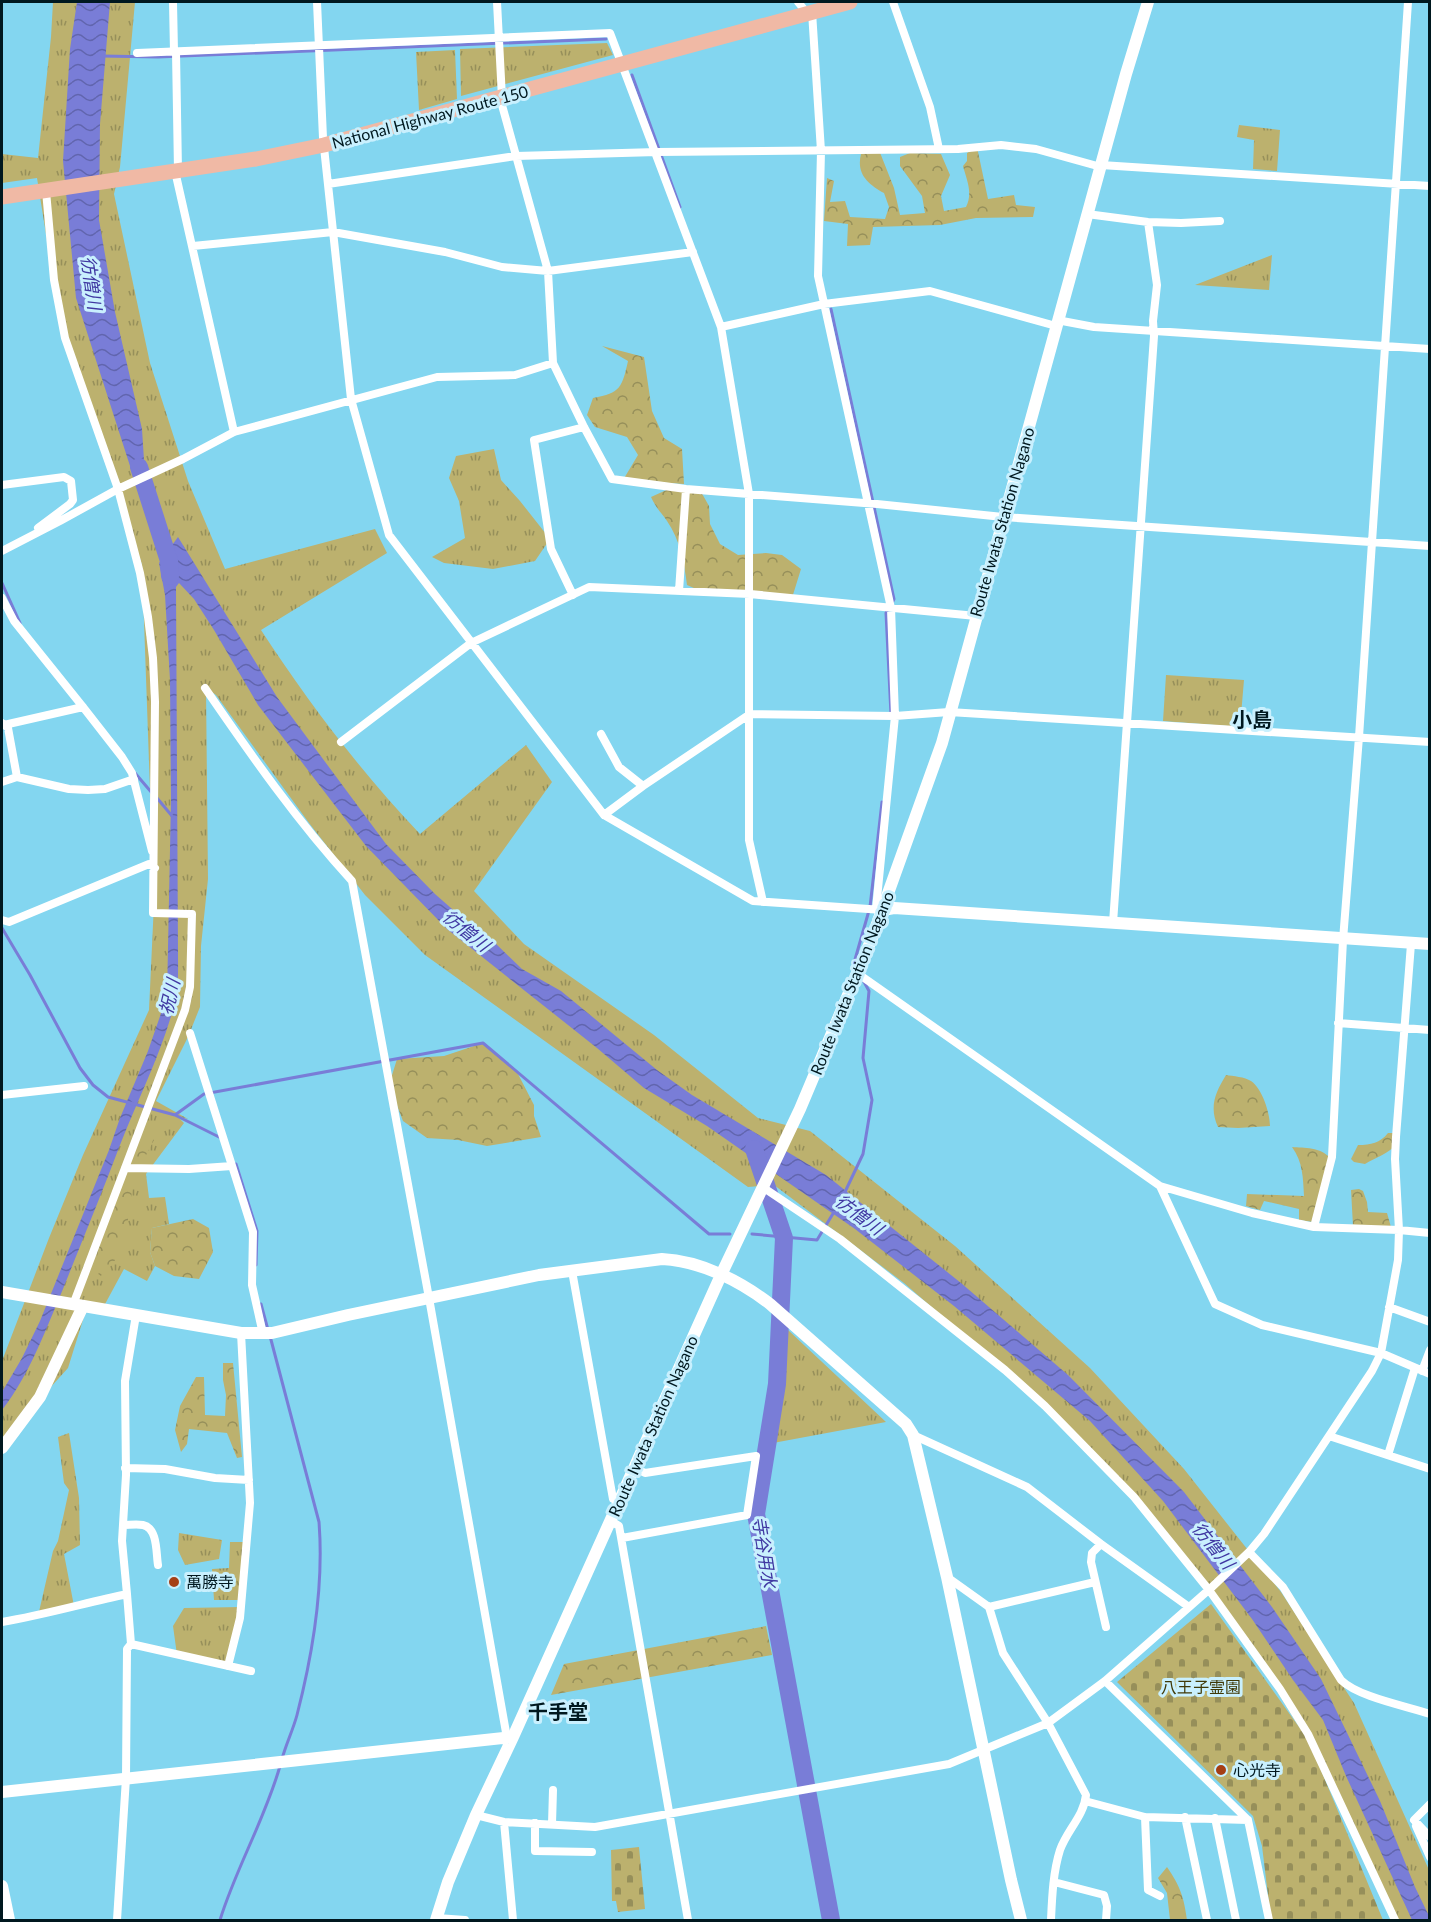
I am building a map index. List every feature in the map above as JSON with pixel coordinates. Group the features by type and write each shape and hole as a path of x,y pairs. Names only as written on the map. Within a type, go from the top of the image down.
{"highway":[{"name":"National Highway Route 150","path":"2,197 256,159 324,145 623,64 805,9 850,2"}],"street":[{"path":"173,2 177,171 234,432"},
{"path":"317,2 324,145 351,399 389,535 604,815 753,902 880,910 894,908 1429,945"},
{"path":"497,2 501,98 548,271 553,363 584,428 612,479 686,489 1004,517 1430,546"},
{"path":"893,2 930,107 939,149"},
{"name":"Route Iwata Station Nagano","path":"436,1919 448,1882 510,1738 611,1521 721,1275 788,1134 857,973 936,761 1126,74 1148,2"},
{"path":"1314,1227 1332,1157 1343,940 1359,737 1408,2"},
{"path":"805,9 821,150 818,276 872,504 891,608 895,716 880,910"},
{"path":"136,53 176,54 499,42 610,33 659,152 721,327 749,494 749,840 763,902"},
{"path":"328,184 516,156 939,149 1001,145 1036,149 1101,166 1430,186"},
{"path":"2,1448 40,1397 185,1010 190,987 192,914 153,912 155,796 153,658 140,573 118,489 65,339 54,280 46,191"},
{"path":"1087,214 1148,222 1220,221"},
{"path":"1113,923 1155,331 1153,321 1157,285 1148,222"},
{"path":"193,246 333,232 445,252 502,267 548,271 693,252"},
{"path":"721,327 824,302 930,291 1057,323 1430,349"},
{"path":"2,551 118,489 234,432 437,377 515,375 553,363"},
{"path":"573,595 551,549 534,440 584,428"},
{"path":"2,485 64,477 71,481 73,500 37,529 32,536"},
{"path":"679,591 686,489"},
{"path":"341,742 471,643 589,587 750,594 976,616"},
{"path":"2,598 14,621 122,758 134,779 155,865"},
{"path":"2,1792 510,1738 352,881 320,847 294,813 244,746 205,688"},
{"path":"3,724 83,706"},
{"path":"604,815 750,714 895,716 949,712 1430,742"},
{"path":"3,724 8,728 17,777"},
{"path":"601,734 619,767 643,786"},
{"path":"2,782 17,777 69,789 88,790 105,789 134,779"},
{"path":"2,920 9,922 149,864 155,865"},
{"path":"476,1815 504,1822 595,1827 949,1764 1048,1724 1105,1680 1210,1589 1249,1552 1264,1534 1372,1371 1381,1353 1398,1260 1400,1230 1395,1152 1412,944"},
{"path":"857,973 1160,1186 1252,1213 1314,1227 1430,1233"},
{"path":"1338,1023 1430,1030"},
{"path":"190,1033 252,1232 254,1245 252,1285 263,1334"},
{"path":"2,1095 84,1086"},
{"path":"125,1168 232,1166"},
{"path":"1160,1186 1215,1304 1262,1325 1381,1353 1422,1371"},
{"path":"764,1188 840,1239 1005,1370 1045,1406 1134,1497 1210,1589 1280,1689 1308,1734 1395,1920"},
{"path":"2,1292 241,1333 263,1334 540,1275 662,1259 679,1260 750,1288 906,1424 913,1435 947,1577 1012,1888 1021,1920"},
{"path":"572,1270 613,1499 619,1502"},
{"path":"1389,1307 1430,1322"},
{"path":"117,1920 126,1778 127,1649 130,1644 122,1541 125,1381 136,1315"},
{"path":"228,1666 240,1618 249,1514 241,1333"},
{"path":"1388,1455 1430,1350"},
{"path":"913,1435 1028,1487 1101,1544 1189,1607"},
{"path":"1329,1436 1430,1469"},
{"path":"621,1538 747,1515 756,1456 645,1473 635,1468"},
{"path":"125,1468 165,1469 215,1478 249,1480"},
{"path":"611,1521 620,1526 688,1920"},
{"path":"123,1525 149,1527 153,1534 158,1565"},
{"path":"1101,1544 1092,1553 1091,1562 1106,1627"},
{"path":"1249,1552 1283,1587 1347,1686 1430,1714"},
{"path":"947,1577 989,1607 1003,1653 1048,1724 1086,1795 1085,1806 1060,1849 1054,1882 1051,1920"},
{"path":"989,1607 1095,1581"},
{"path":"2,1622 38,1616 127,1594"},
{"path":"130,1644 251,1671"},
{"path":"1105,1680 1248,1820 1269,1920"},
{"path":"552,1824 553,1790"},
{"path":"1085,1801 1145,1817 1248,1820"},
{"path":"1413,1820 1430,1804"},
{"path":"1145,1817 1148,1890 1160,1896"},
{"path":"1185,1817 1207,1920"},
{"path":"1215,1818 1236,1920"},
{"path":"1413,1820 1430,1837"},
{"path":"1413,1820 1430,1857"},
{"path":"504,1822 513,1920"},
{"path":"535,1823 535,1851 592,1852"},
{"path":"1054,1882 1104,1895 1107,1906 1106,1920"},
{"path":"2,1886 9,1920"},
{"path":"436,1919 465,1920"}],"green space":[{"path":"53,2 135,2 120,167 114,194 150,363 188,481 225,569 375,529 387,553 261,630 297,684 356,761 420,834 526,745 552,782 474,891 524,944 654,1035 758,1118 810,1131 955,1246 1090,1368 1184,1469 1281,1592 1354,1703 1429,1870 1429,1920 1395,1920 1326,1771 1234,1621 1148,1514 1045,1406 904,1283 774,1185 748,1187 425,955 365,895 309,823 216,695 206,688 208,879 201,946 200,1007 188,1037 156,1101 188,1119 177,1116 184,1123 146,1174 149,1198 165,1197 169,1224 152,1228 150,1252 155,1266 147,1281 124,1269 104,1306 87,1307 68,1368 2,1441 2,1361 83,1155 149,1010 154,903 142,565 57,303 37,178 2,183 2,154 38,158"},
{"path":"607,43 613,55 461,96 460,49"},
{"path":"455,50 457,99 419,110 416,52"},
{"path":"1239,125 1280,130 1277,171 1253,169 1254,140 1237,137"},
{"path":"977,147 988,199 1014,195 1016,205 1035,207 1033,217 976,218 940,225 873,227 870,245 847,246 848,224 824,221 827,178 834,181 830,202 845,201 850,217 885,219 889,207 884,193 868,182 860,167 861,154 870,150 879,150 894,188 900,215 925,213 922,196 900,166 900,157 910,153 941,154 950,175 941,196 944,211 966,207 969,192 963,166 967,161 967,153"},
{"path":"1272,255 1269,290 1195,285"},
{"path":"602,346 644,357 652,411 664,438 682,449 684,484 623,480 638,455 627,437 595,427 587,415 593,398 609,394 619,387 628,361"},
{"path":"494,449 501,480 550,539 535,561 493,569 444,563 432,557 465,538 459,501 449,478 456,456"},
{"path":"673,487 700,490 709,506 710,524 720,544 738,555 766,553 782,555 801,569 792,598 703,592 687,585 683,560 675,536 651,497"},
{"path":"1166,675 1244,680 1240,727 1163,721"},
{"path":"483,1043 517,1072 534,1105 534,1116 541,1137 487,1146 458,1140 427,1138 403,1121 389,1085 397,1059 444,1056"},
{"path":"1226,1075 1246,1079 1255,1084 1265,1101 1270,1126 1218,1127 1215,1120 1214,1100"},
{"path":"142,1125 154,1140 135,1176 127,1230 117,1258 99,1278 97,1257 103,1227"},
{"path":"1388,1133 1393,1133 1396,1145 1389,1151 1365,1164 1354,1162 1351,1159 1358,1145 1375,1143"},
{"path":"1292,1147 1317,1150 1330,1158 1313,1222 1299,1220 1299,1209 1264,1201 1260,1210 1246,1206 1247,1194 1304,1196 1300,1164"},
{"path":"1351,1190 1363,1191 1368,1212 1387,1213 1391,1227 1353,1226"},
{"path":"193,1219 209,1228 213,1252 199,1279 174,1276 155,1266 150,1252 152,1228"},
{"path":"788,1330 886,1422 773,1443"},
{"path":"223,1363 233,1363 242,1457 237,1458 227,1433 189,1429 187,1444 181,1452 175,1430 180,1406 196,1377 204,1377 205,1415 225,1416"},
{"path":"69,1433 79,1498 80,1545 64,1554 74,1606 38,1616 69,1490 64,1483 58,1437"},
{"path":"179,1533 222,1540 219,1559 185,1565 178,1550"},
{"path":"230,1542 247,1542 241,1600 214,1600 212,1569 229,1568"},
{"name":"八王子霊園","path":"1211,1604 1309,1741 1383,1920 1271,1920 1262,1846 1253,1816 1117,1682"},
{"path":"241,1607 228,1666 177,1655 173,1626 184,1608"},
{"path":"766,1626 772,1655 551,1695 564,1664"},
{"path":"639,1847 645,1909 618,1912 616,1901 612,1901 611,1850"},
{"path":"1167,1867 1181,1892 1187,1920 1170,1920 1167,1893 1158,1878"}],"water":[{"path":"77,2 110,2 100,124 99,220 115,312 142,429 148,522 76,298 63,161 70,49"},
{"name":"祝川","path":"178,537 277,697 386,844 435,894 476,930 494,942 522,969 561,991 657,1070 692,1095 826,1175 961,1283 1068,1375 1184,1492 1272,1607 1321,1679 1380,1801 1429,1920 1412,1920 1323,1720 1252,1619 1163,1501 1090,1421 954,1306 855,1229 707,1126 644,1088 447,929 366,846 258,705 194,599 179,583 176,587 178,965 176,999 156,1059 50,1321 21,1382 2,1410 2,1392 40,1321 148,1051 167,996 171,800 170,680 165,595 159,563"}],"waterway":[{"path":"102,56 158,57 606,39"},
{"path":"632,75 680,207"},
{"path":"831,309 894,599 892,603"},
{"name":"彷僧川","path":"139,467 169,561 170,576"},
{"path":"2,583 20,623"},
{"path":"888,609 886,613 891,715"},
{"path":"135,773 152,793"},
{"path":"157,798 172,816"},
{"path":"856,966 854,963 870,907 882,802"},
{"path":"2,928 80,1068 93,1085 108,1097 175,1115 221,1138"},
{"path":"844,1194 863,1154 872,1100 863,1058 869,991 863,980"},
{"path":"175,1115 204,1094 483,1043 709,1234 730,1234"},
{"name":"寺谷用水","path":"754,1149 784,1238 777,1384 756,1514 831,1920"},
{"path":"236,1164 257,1231 256,1265"},
{"path":"752,1234 817,1240 834,1212"},
{"path":"261,1304 268,1330"},
{"path":"270,1336 319,1522 320,1546 316,1619 308,1668 297,1715 282,1759"},
{"path":"220,1920 267,1805 280,1766"}],"place":[{"name":"萬勝寺","path":"174,1582"},
{"name":"心光寺","path":"1221,1770"}],"district":[{"name":"小島","path":"1252,720"},
{"name":"千手堂","path":"558,1712"}]}
